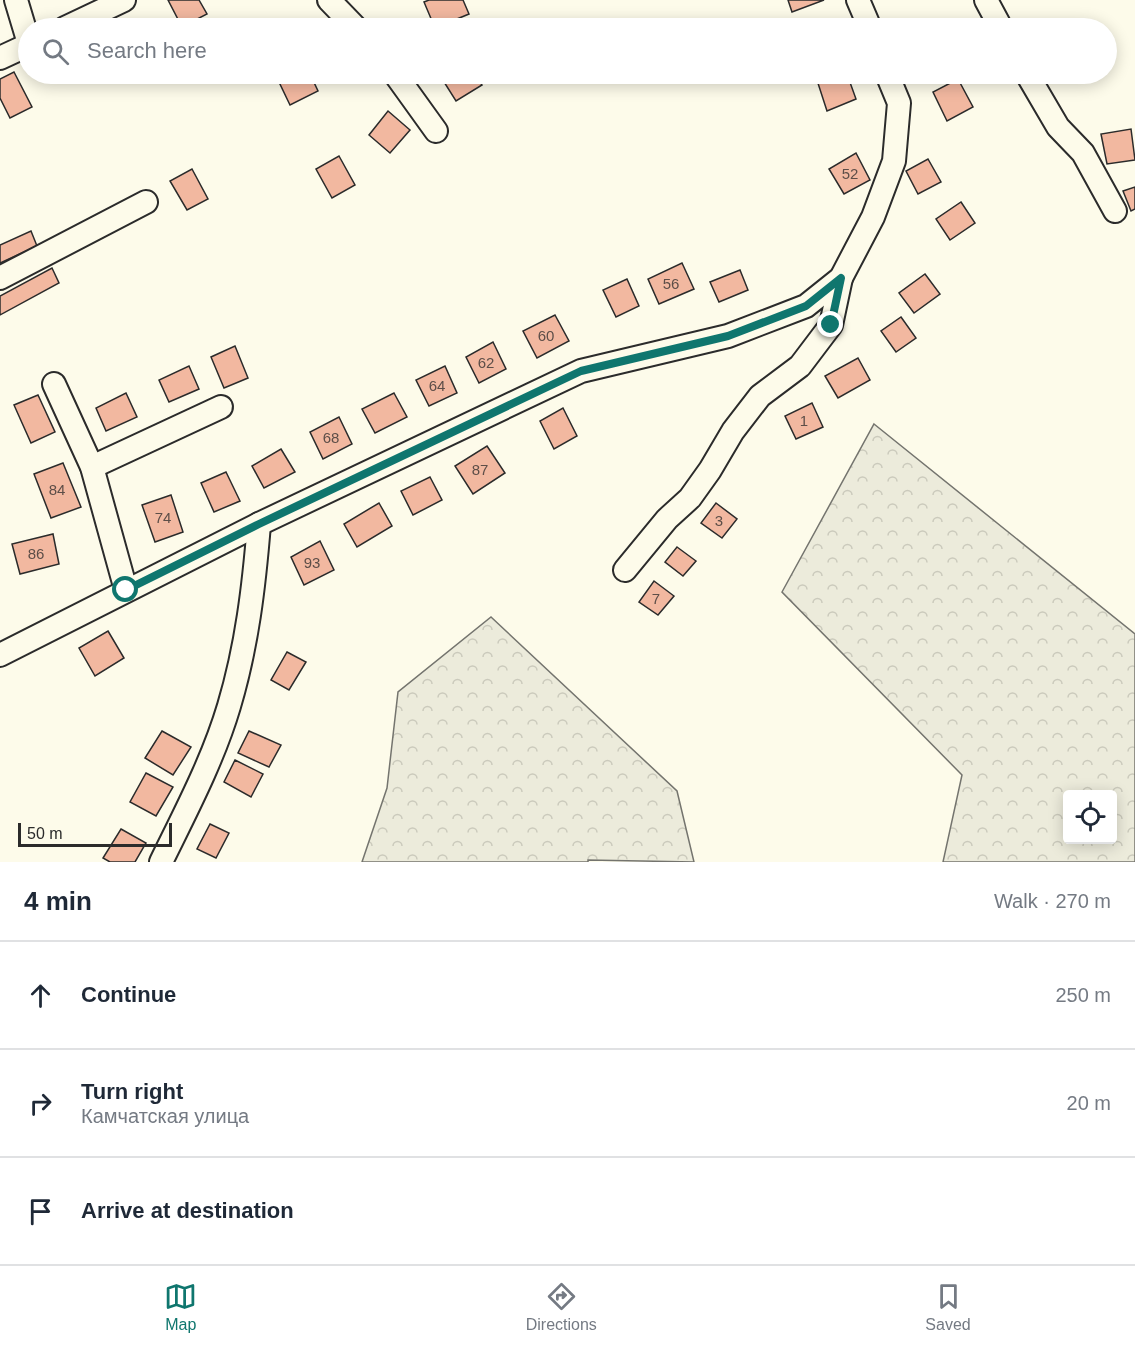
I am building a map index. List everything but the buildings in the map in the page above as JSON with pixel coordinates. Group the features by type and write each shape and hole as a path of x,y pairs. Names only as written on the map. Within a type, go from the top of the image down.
{"street":[{"path":"16,0 21,18"},
{"path":"86,18 124,0"},
{"path":"329,0 346,18"},
{"path":"986,0 996,18"},
{"path":"862,1 867,18"},
{"path":"0,58 18,50"},
{"path":"402,84 436,131"},
{"path":"625,570 667,519 690,498 733,431 760,396 800,366 831,325 841,278 873,217 894,161 899,103 891,84"},
{"path":"1033,84 1058,126 1083,153 1115,211"},
{"path":"0,278 146,202"},
{"path":"0,655 259,524 581,371 728,336 806,306 841,278"},
{"path":"54,384 92,467 126,590"},
{"path":"92,467 221,407"},
{"path":"162,862 204,774 229,708 242,656 254,589 259,524"}],"green space":[{"path":"874,424 1135,634 1135,862 943,862 962,775 782,592"},
{"path":"491,617 677,791 694,862 588,860 588,862 362,862 387,788 398,692"}],"route":[{"path":"126,590 581,371 728,336 806,306 841,278 831,325"}]}
